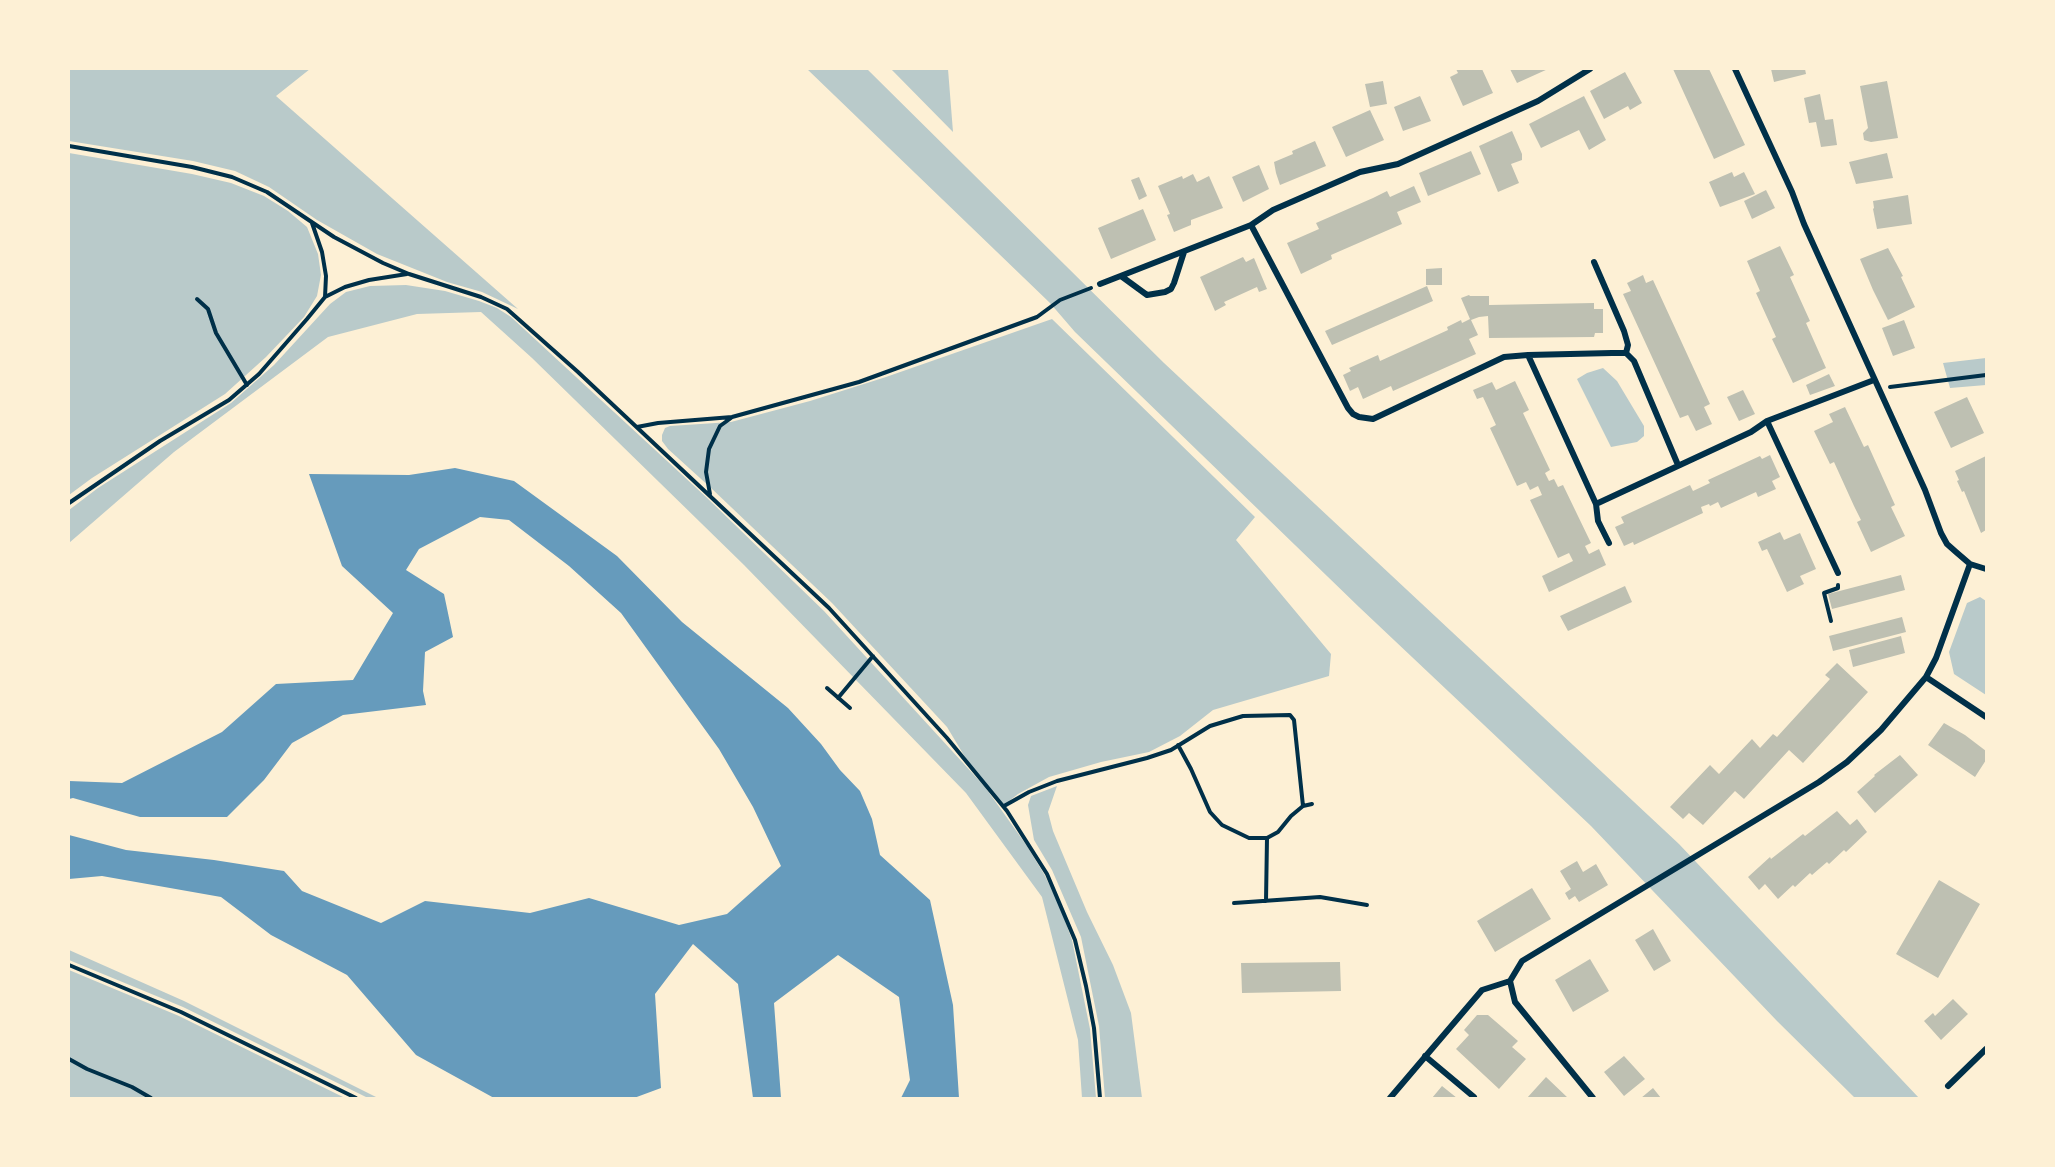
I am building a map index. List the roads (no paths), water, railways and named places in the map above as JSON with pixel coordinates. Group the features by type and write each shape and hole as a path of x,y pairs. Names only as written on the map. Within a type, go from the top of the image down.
{"street":[{"path":"1100,284 1251,225 1273,210 1360,172 1398,165 1538,101 1590,69"},
{"path":"1735,69 1925,490 1941,533 1947,544 1970,564 1986,569"},
{"path":"1251,225 1348,408 1359,417 1373,419 1504,357 1626,353"},
{"path":"1121,276 1147,295 1165,292 1174,283 1184,252"},
{"path":"1594,262 1624,331 1628,345 1626,353"},
{"path":"1626,353 1634,362 1678,465"},
{"path":"1528,356 1596,504 1598,521 1609,543"},
{"path":"1596,504 1751,432 1767,421 1874,380"},
{"path":"1767,421 1838,573"},
{"path":"1390,1098 1482,990 1510,981 1525,958 1833,773 1881,730 1926,677 1970,564"},
{"path":"1926,677 1986,717"},
{"path":"1510,981 1512,993 1520,1010 1593,1098"},
{"path":"1948,1086 1986,1049"},
{"path":"1425,1056 1474,1097"}],"water":[{"path":"455,468 514,481 617,556 682,622 788,708 860,791 872,819 880,855 930,900 953,1005 959,1098 901,1098 910,1080 899,997 838,955 774,1003 781,1098 753,1098 738,984 693,944 655,994 661,1088 634,1098 494,1098 416,1055 347,975 271,935 221,897 102,876 69,879 69,835 126,850 284,871 302,891 381,923 425,901 530,913 589,898 679,925 727,914 781,866 753,807 719,749 621,613 569,566 509,520 480,517 419,549 406,570 444,594 453,637 425,652 423,691 426,705 343,715 292,743 264,780 227,817 140,817 73,798 69,799 69,781 122,783 222,732 276,684 353,680 393,613 342,566 309,474 409,475"}]}
